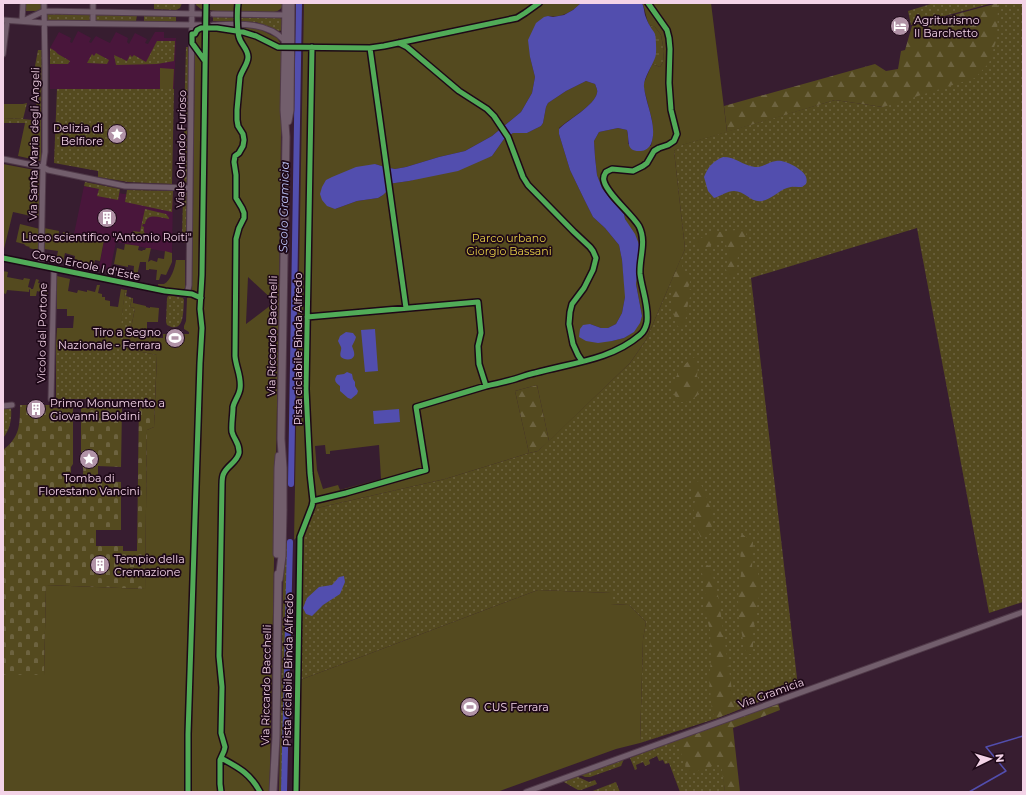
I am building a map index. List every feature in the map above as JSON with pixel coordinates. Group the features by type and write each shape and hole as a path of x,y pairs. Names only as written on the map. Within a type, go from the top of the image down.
{"main road":[{"name":"Via Riccardo Bacchelli","path":"286,3 288,15"},
{"name":"Via Riccardo Bacchelli","path":"274,792 279,579 282,556 280,510 283,468 281,439 286,137 290,110 287,37 288,15 291,3"}],"street":[{"path":"22,21 23,3"},
{"name":"Via Santa Maria degli Angeli","path":"41,266 43,167 45,152 44,3"},
{"path":"93,3 93,23"},
{"name":"Viale Orlando Furioso","path":"176,293 185,294 189,285 192,3"},
{"path":"22,21 44,11 201,14"},
{"path":"139,13 139,24"},
{"path":"213,14 288,15"},
{"path":"3,54 5,20 44,23 201,25"},
{"path":"213,25 249,24 260,26 287,37"},
{"path":"3,159 125,186 190,188"},
{"name":"Corso Ercole I d'Este","path":"3,258 176,293"},
{"name":"Vicolo del Portone","path":"51,399 54,268"},
{"path":"3,406 12,406"},
{"name":"Via Gramicia","path":"526,792 1023,612"}],"shaded area":[{"path":"581,3 642,3 646,19 655,34 656,43 656,56 646,76 644,84 653,130 651,144 647,149 642,151 632,150 629,145 627,130 618,128 599,132 594,141 597,175 602,188 624,214 625,219 635,234 640,247 636,284 642,316 640,323 634,332 624,338 598,343 586,341 579,337 580,329 583,325 590,324 601,328 608,328 616,324 622,313 625,297 622,260 619,245 605,228 593,217 584,199 570,170 559,134 559,129 595,98 597,91 595,84 586,81 566,91 548,103 541,126 527,133 513,133 504,139 492,156 458,171 388,184 388,190 378,198 357,201 335,209 327,206 322,200 320,194 326,180 356,167 375,164 395,169 406,167 465,151 492,136 521,112 532,93 535,77 528,40 536,23 544,17 564,15"},
{"path":"78,31 91,38 89,42 91,43 96,36 110,43 116,32 128,38 127,42 129,44 135,33 147,39 145,43 148,44 155,32 164,32 164,38 176,38 174,89 50,89 50,48 59,32 71,38 70,42 72,43"},
{"path":"723,157 732,158 746,165 755,167 760,167 770,162 783,161 803,172 807,181 802,187 787,188 769,199 762,201 755,200 734,191 714,198 708,191 704,177 711,165 716,160"},
{"name":"Liceo scientifico \"Antonio Roiti\"","path":"84,186 124,194 173,195 172,253 116,242 110,271 99,268 104,240 74,234"},
{"path":"375,329 378,371 365,372 361,330"},
{"path":"346,332 353,333 356,337 352,346 354,356 350,359 342,358 340,355 341,347 338,341 340,336"},
{"path":"347,372 352,374 358,391 357,394 351,399 340,391 340,386 335,380 337,375"},
{"path":"399,409 400,422 374,424 373,411"},
{"path":"344,576 345,582 340,594 323,605 312,616 306,614 303,608 307,598 319,587 332,585 339,577"}],"green space":[{"path":"26,3 42,3 42,11 26,11"},
{"path":"154,3 182,3 180,8 176,10 154,9"},
{"path":"196,3 283,3 278,11 274,12 224,12 201,9 196,5"},
{"name":"Parco urbano Giorgio Bassani","path":"304,3 581,3 566,14 548,16 530,57 535,77 532,93 521,112 492,136 465,151 395,169 375,164 335,209 357,201 378,198 383,195 388,184 409,181 492,156 504,139 513,133 527,133 541,126 548,103 566,91 586,81 595,84 597,93 595,98 559,128 559,134 570,170 593,217 605,228 619,245 625,289 622,313 616,324 608,328 601,328 590,324 612,341 624,338 633,332 642,316 636,284 640,247 625,219 624,214 602,188 597,175 594,141 599,132 618,128 627,130 628,144 651,146 653,135 652,120 643,85 652,64 660,67 663,62 664,51 661,35 655,27 649,25 642,3 711,3 727,132 682,145 674,151 685,249 646,340 630,363 549,441 537,385 515,391 529,453 445,479 317,508 305,528 294,540","holes":["325,445 326,454 330,454 330,451 379,445 381,479 340,490 338,485 323,489 317,470 315,446"]},
{"path":"934,3 993,3 911,25 908,11"},
{"path":"998,3 1023,3 1023,602 989,613 917,228 751,278 798,687 715,719 640,743 643,639 646,622 629,605 611,604 611,593 538,590 300,680 302,538 305,528 317,508 445,479 538,451 630,363 646,340 685,249 674,151 681,145 835,100 883,107"},
{"path":"998,3 997,38 989,63 975,78 883,107 835,100 727,132 724,106 875,64 886,71 898,69 901,51 905,50 912,26"},
{"path":"47,13 90,14 90,21 47,20"},
{"path":"96,14 137,15 136,21 96,21"},
{"path":"144,15 176,15 176,22 144,21"},
{"path":"213,17 280,18 283,22 283,30 279,31 256,22 213,21"},
{"path":"649,25 655,27 661,35 664,51 663,62 660,67 652,64 655,57"},
{"path":"229,27 255,28 261,30 277,38 281,44 282,51 279,302 269,792 3,792 3,675 44,675 46,585 145,589 147,430 154,427 157,355 127,349 135,308 130,307 133,298 133,303 150,308 159,308 158,322 147,322 147,334 158,334 158,338 163,338 163,334 189,334 189,332 184,329 184,326 186,321 187,298 192,294 196,33 199,30 228,31","holes":["248,277 275,302 246,324"]},
{"path":"157,41 175,41 174,61 157,64 116,65 114,55 127,61 130,55 132,57 134,55 146,62"},
{"path":"186,47 189,47 188,121 184,121"},
{"path":"50,48 70,61 68,64 50,64"},
{"path":"38,50 42,50 41,123 3,123 3,119 23,118 23,104 27,103 23,119 32,120 37,102 32,101 38,96 34,91 41,84 40,75 35,66"},
{"path":"96,53 109,60 107,64 87,63 92,54 94,56"},
{"path":"160,68 174,69 173,89 160,89"},
{"path":"57,89 174,89 172,184 128,182 98,177 98,171 54,163"},
{"path":"3,104 23,104 23,118 3,119"},
{"path":"25,123 41,123 41,161 18,156"},
{"path":"184,128 188,128 187,182 185,184 184,183"},
{"path":"3,164 40,171 40,218 13,212 4,249 3,249"},
{"path":"85,182 120,189 118,200 97,196 99,189 84,186"},
{"path":"127,190 173,191 172,212 125,202"},
{"path":"185,191 187,193 186,242 184,243 182,241 183,192"},
{"path":"145,209 166,214 169,218 151,217 146,220 145,224 142,226 144,227 145,233 150,238 133,234 133,231 140,232"},
{"path":"20,224 40,229 40,251 16,242"},
{"path":"44,228 59,231 58,239 62,240 63,232 104,240 100,261 95,260 93,267 74,264 75,256 65,253 63,262 56,261 58,251 44,249"},
{"path":"745,229 747,232 745,239 740,245 735,274 728,276 726,269 728,258 726,242 722,239 708,247 699,248 696,241 710,233"},
{"path":"125,244 139,246 138,250 142,251 146,248 151,248 148,262 151,260 157,262 158,258 164,259 165,251 172,253 172,262 166,275 161,274 159,280 156,280 157,270 146,270 146,262 140,262 137,276 133,276 134,266 128,265 128,267 114,264 117,248 124,250"},
{"path":"681,258 683,271 692,276 688,288 692,291 688,303 685,323 678,327 671,302 673,288 670,285 663,301"},
{"path":"176,260 185,260 185,288 181,292 158,286 158,284 164,284 169,280 174,270"},
{"path":"3,271 8,272 7,277 23,280 24,278 30,279 28,287 31,289 33,289 36,279 39,280 38,283 43,284 43,287 48,288 48,297 40,296 40,292 37,291 36,296 30,296 29,289 29,292 7,290 6,294 3,293"},
{"path":"57,276 70,279 68,291 77,293 78,290 95,292 97,285 100,285 98,293 102,294 102,297 105,297 105,300 110,301 110,306 118,307 121,289 125,290 119,345 74,343 56,344 57,328 73,328 74,316 67,316 67,309 57,309"},
{"path":"125,290 127,290 126,296 132,298 130,307 135,308 127,349 157,355 155,399 56,399 56,344 74,343 118,345"},
{"path":"170,295 183,298 184,300 182,320 177,327 167,325 166,322 167,298"},
{"path":"695,357 698,365 697,376 701,383 697,396 685,402 680,402 671,391 682,367"},
{"path":"537,385 549,441 538,451 529,453 515,391"},
{"path":"139,399 155,399 154,427 147,430 145,589 46,585 44,675 3,675 3,450 13,440 18,430 20,405 50,405 53,408 73,408 73,464 71,467 71,480 74,483 80,483 83,473 81,463 81,408 122,408 121,467 98,466 98,481 121,482 121,530 96,530 96,546 123,546 123,551 137,551"},
{"path":"3,408 11,408 11,420 9,428 3,438"},
{"path":"699,481 713,512 711,533 701,538 694,523 696,515 693,509 695,501 692,495 692,483"},
{"path":"742,534 753,542 752,567 758,571 760,592 753,633 753,654 746,654 739,620 738,596 741,574 740,538"},
{"path":"288,542 282,792 279,792 284,545"},
{"path":"704,564 710,566 718,595 735,711 715,719 712,710 709,678 711,661 710,630 703,603 706,590 702,573"},
{"name":"CUS Ferrara","path":"538,590 611,593 611,604 629,605 646,622 643,640 640,743 616,749 497,792 299,792 300,680"},
{"path":"778,703 780,710 733,728 740,792 725,792 721,763 689,774 676,740"},
{"path":"676,740 722,763 725,792 680,792 669,763 665,764 663,760 659,761 657,756 649,760 650,764 645,766 643,762 636,765 637,769 635,770 630,758"},
{"path":"624,759 621,766 590,777 581,775"},
{"path":"576,776 589,782 595,780 597,784 578,790 562,781"},
{"path":"616,782 620,792 590,792"}],"waterway":[{"name":"Scolo Gramicia","path":"291,484 299,3"},
{"name":"Scolo Gramicia","path":"284,792 290,542"},
{"path":"969,792 1006,771 986,747 1023,736"}],"tunnel":[{"path":"201,14 213,14"},
{"path":"201,25 213,25"}],"cycle path":[{"path":"188,792 188,734 202,328 200,309 202,275 206,3"},
{"path":"221,792 220,760 225,747 221,733 222,687 219,656 222,477 239,453 239,447 233,435 232,426 233,407 240,385 240,376 236,365 235,356 236,239 244,218 244,213 236,198 236,175 234,162 235,156 239,153 243,146 244,140 243,134 238,126 237,110 240,77 248,57 238,34 238,3"},
{"path":"205,61 192,43 192,34 195,34 197,30 201,28 217,28 243,32 256,36 278,47 370,48 517,18 539,3"},
{"path":"313,501 426,470 416,407 533,373 590,360 616,350 629,343 644,331 647,324 647,316 640,274 643,244 641,232 639,226 614,198 606,186 604,175 612,169 633,171 643,166 647,163 654,151 674,141 677,134 671,110 669,83 669,38 667,30 648,3"},
{"path":"399,43 407,47 459,91 487,109 494,116 508,137 523,177 528,185 593,251 596,258 593,270 584,288 572,304 570,312 569,324 573,344 582,361"},
{"name":"Pista ciclabile Binda Alfredo","path":"296,792 300,537 313,501 310,473 306,389 312,47"},
{"path":"370,48 406,308"},
{"path":"3,258 165,291 192,294 201,298"},
{"name":"Pista ciclabile Binda Alfredo","path":"307,317 478,302 481,333 478,346 479,364 486,386"},
{"path":"221,758 239,768 252,780 260,792"}],"place":[{"name":"Agriturismo Il Barchetto","path":"900,26"},
{"name":"Delizia di Belfiore","path":"117,134"},
{"name":"Liceo scientifico \"Antonio Roiti\"","path":"107,218"},
{"name":"Tiro a Segno Nazionale - Ferrara","path":"175,338"},
{"name":"Primo Monumento a Giovanni Boldini","path":"36,409"},
{"name":"Tomba di Florestano Vancini","path":"89,459"},
{"name":"Tempio della Cremazione","path":"100,565"},
{"name":"CUS Ferrara","path":"470,707"}]}
